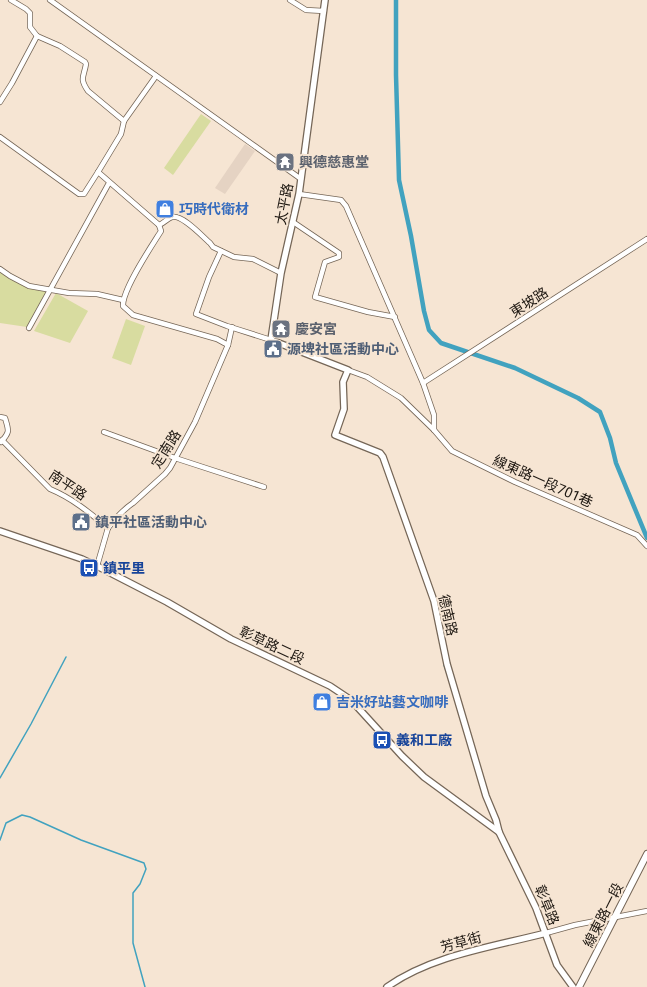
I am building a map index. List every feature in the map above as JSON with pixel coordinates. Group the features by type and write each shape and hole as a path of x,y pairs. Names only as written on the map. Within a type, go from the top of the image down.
{"main road":[{"name":"線東路一段","path":"579,987 647,854"}],"street":[{"path":"11,0 30,13 30,27 37,36 60,46 85,62 86,64 82,80 83,85 88,91 124,121"},
{"path":"50,0 301,179"},
{"path":"290,0 306,10 324,11"},
{"name":"太平路","path":"271,340 281,273 299,194 325,0"},
{"path":"0,102 37,36"},
{"path":"0,137 79,194 84,194 121,134 124,121 156,76"},
{"path":"98,172 159,225 161,231 136,272 123,300 123,306 133,315 217,339 228,345"},
{"path":"29,328 109,183"},
{"path":"299,194 341,200 346,206 423,384 434,415 434,430"},
{"path":"159,225 171,217 178,216 185,220 210,242 213,247 234,257 253,259 281,273"},
{"path":"293,222 339,253 339,256 334,260 325,262 315,297 368,312 395,317"},
{"name":"東坡路","path":"423,384 647,239"},
{"path":"221,251 209,277 196,314 271,340 348,370"},
{"path":"0,268 10,276 29,286 69,293 97,294 123,300"},
{"name":"定南路","path":"96,566 108,528 128,506 165,474 175,458 195,422 228,345 232,327"},
{"name":"線東路一段701巷","path":"348,370 367,377 401,398 434,430 452,451 515,482 637,535 647,546"},
{"name":"德南路","path":"348,370 344,382 344,409 335,435 380,453 383,457 434,601 447,664 486,796 496,820 499,832"},
{"name":"南平路","path":"0,417 5,418 9,429 7,436 1,441 50,489 85,509 108,528"},
{"path":"104,432 175,458 264,487"},
{"name":"彰草路二段","path":"0,531 82,559 167,602 231,640 343,693 419,772 499,832"},
{"name":"彰草路","path":"499,832 536,908 557,965 573,987"},
{"path":"546,933 575,925 647,911"},
{"name":"芳草街","path":"387,987 403,976 434,962 546,933"}],"shaded area":[{"path":"245,144 255,151 225,194 215,188"}],"green space":[{"path":"201,114 211,121 173,175 164,168"},
{"path":"0,266 23,283 49,290 27,327 0,323"},
{"path":"56,293 88,311 70,343 34,331"},
{"path":"126,319 145,326 131,365 112,358"}],"waterway":[{"path":"396,0 396,75 399,180 429,330 441,343 515,368 578,398 600,412 610,438 616,463 647,538"},
{"path":"0,778 31,724 66,657"},
{"path":"444,665 450,682"},
{"path":"0,840 6,823 22,815 30,817 81,840 144,863 146,869 140,884 133,893 133,943 145,987"}],"place":[{"name":"興德慈惠堂","path":"285,162"},
{"name":"巧時代衛材","path":"165,209"},
{"name":"慶安宮","path":"281,329"},
{"name":"源埤社區活動中心","path":"273,349"},
{"name":"鎮平社區活動中心","path":"81,522"},
{"name":"鎮平里","path":"89,568"},
{"name":"吉米好站藝文咖啡","path":"322,702"},
{"name":"義和工廠","path":"382,740"}]}
